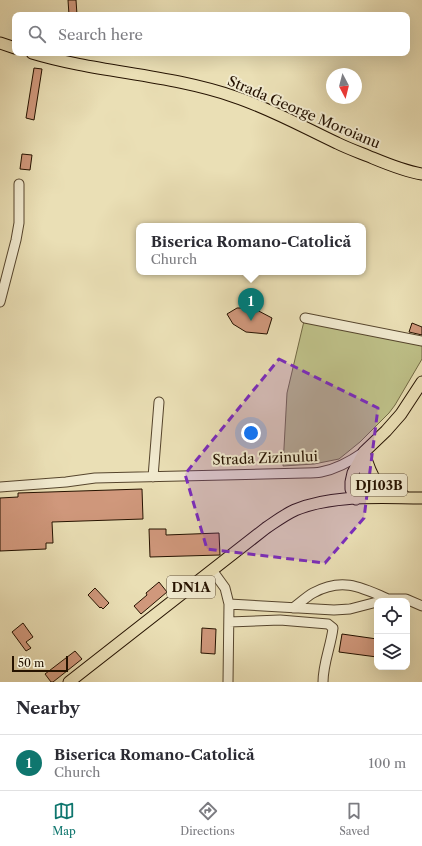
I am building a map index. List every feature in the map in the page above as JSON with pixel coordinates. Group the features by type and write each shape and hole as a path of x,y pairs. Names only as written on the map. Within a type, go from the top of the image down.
{"main road":[{"path":"0,43 12,47"},
{"name":"Strada George Moroianu","path":"44,56 67,62 184,83 236,97 265,108 338,144 376,160 422,174"},
{"name":"Strada Zizinului","path":"364,452 401,414 422,382"},
{"name":"DJ103B","path":"356,499 351,482 353,473 364,452"},
{"name":"DJ103B","path":"364,452 373,477 379,484 390,491 417,498"},
{"name":"DJ103B","path":"356,499 365,480 364,452"},
{"name":"DJ103B","path":"330,501 351,482"},
{"name":"DN1A","path":"69,682 266,528 285,515 310,505 330,501 417,498"}],"street":[{"path":"0,302 16,240 19,215 19,184"},
{"path":"305,318 422,341"},
{"path":"153,477 159,402"},
{"name":"Strada Zizinului","path":"0,487 66,482 95,478 322,472 350,461 364,452"},
{"path":"212,570 225,588 230,604 228,682"},
{"path":"293,608 313,593 330,586 344,584 364,589 378,598"},
{"path":"410,601 422,606"},
{"path":"230,604 334,610 350,609 374,602"},
{"path":"229,622 280,620 328,624 333,628 323,672 323,682"}],"highlighted area":[{"path":"279,359 378,408 364,518 325,563 207,549 185,474"}],"green space":[{"path":"304,321 422,345 422,359 389,413 360,442 339,459 314,464 283,466 287,393"}],"building":[{"path":"68,0 76,0 77,12 69,12"},
{"path":"34,68 42,69 34,120 26,118"},
{"path":"22,154 32,155 30,170 20,169"},
{"path":"237,308 253,308 272,318 267,334 246,332 233,324 227,314"},
{"path":"412,323 422,327 422,335 409,332"},
{"path":"142,489 143,519 52,522 53,543 46,543 46,549 0,551 0,498 18,497 18,493"},
{"path":"149,529 166,529 166,535 219,533 220,555 150,557"},
{"path":"159,582 167,592 141,614 134,606"},
{"path":"95,588 109,603 103,609 101,607 100,608 88,595"},
{"path":"23,623 33,637 26,642 31,648 26,651 12,632"},
{"path":"202,628 216,629 215,654 201,653"},
{"path":"342,634 374,639 374,657 339,652"},
{"path":"75,651 82,659 51,682 45,674"}],"place":[{"name":"Biserica Romano-Catolică","path":"251,321"}]}
